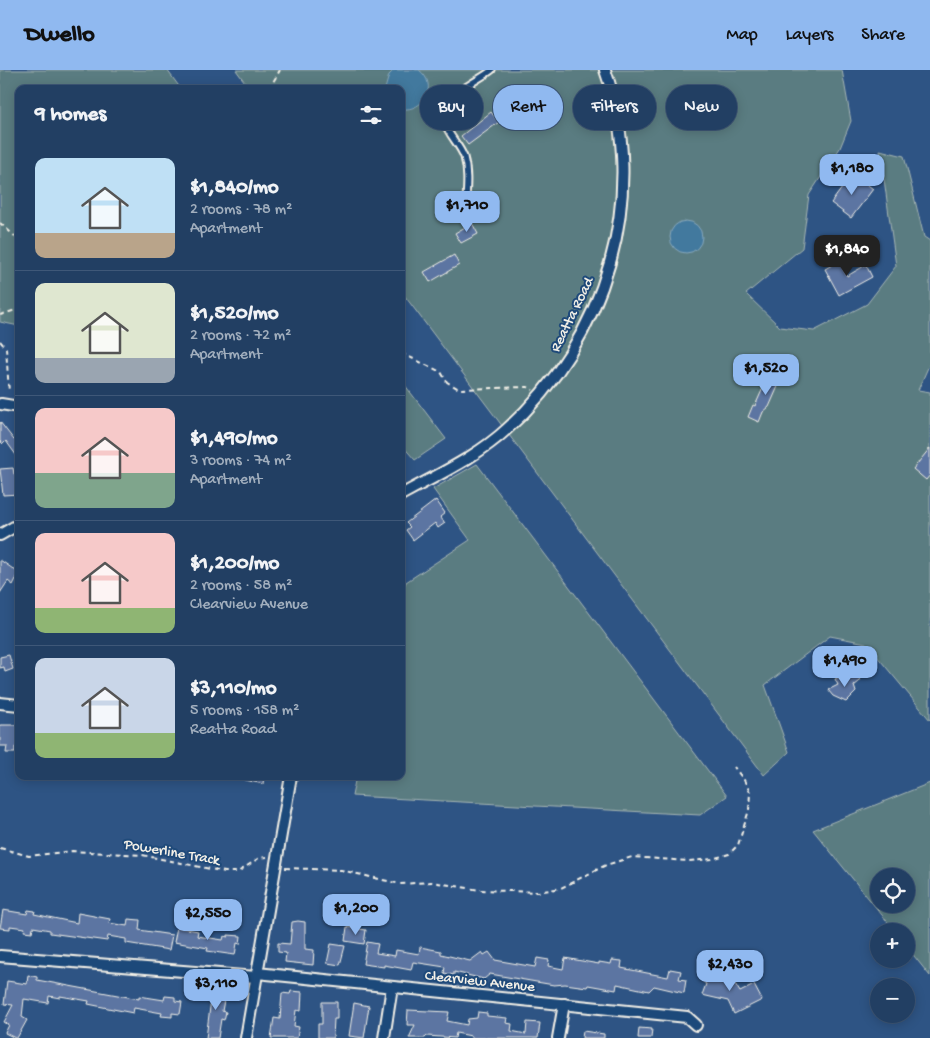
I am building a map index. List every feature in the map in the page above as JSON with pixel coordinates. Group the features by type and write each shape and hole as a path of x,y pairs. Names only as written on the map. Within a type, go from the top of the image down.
{"street":[{"name":"Reatta Road","path":"405,493 485,446 507,429 539,395 567,359 599,298 611,264 623,197 622,163 614,105 605,70"},
{"path":"1,404 15,406"},
{"path":"0,535 15,526"},
{"path":"0,703 15,705"},
{"path":"246,1038 290,780"},
{"name":"Clearview Avenue","path":"0,956 392,986 687,1017 696,1025"},
{"path":"384,1038 392,986"},
{"path":"558,1038 564,1004"}],"lane":[{"path":"466,200 465,160 447,131 444,116 450,101 492,70"}],"path":[{"path":"271,85 280,70"},
{"path":"0,223 15,236"},
{"path":"0,316 15,310"},
{"path":"0,341 6,348 9,392"},
{"path":"405,355 440,372 447,382 459,389 481,390 528,387 539,395"},
{"name":"Powerline Track","path":"0,848 29,856 72,851 142,855 224,872 238,872 259,858 276,863 341,870 400,884 432,882 480,890 538,892 561,888 606,865 632,857 688,861 712,859 729,854 738,845 749,810 750,792 734,767"}],"green space":[{"path":"0,70 167,70 178,85 15,85 15,325 0,322"},
{"path":"236,70 842,70 851,121 840,148 809,195 802,248 746,294 780,327 814,331 867,304 896,266 880,150 904,156 924,237 930,241 930,363 918,390 930,392 930,720 866,643 830,636 765,685 789,752 764,775 405,296 405,85 247,85"},
{"path":"405,385 446,439 415,460 405,449"},
{"path":"477,464 727,796 700,815 352,796 355,780 405,780 405,584 470,540 433,489"},
{"path":"930,783 930,976 915,957 915,923 889,923 880,913 915,913 915,868 870,868 870,900 813,830"}],"water":[{"path":"394,70 419,70 425,76 428,83 428,85 420,85 420,103 409,109 405,109 405,85 386,85 389,75"},
{"path":"686,221 692,222 697,226 701,231 701,243 697,248 692,252 686,253 680,252 675,248 671,243 670,237 671,231 675,226 680,222"}],"building":[{"path":"491,112 493,114 493,126 468,145 461,136 468,130 483,130 483,118"},
{"path":"853,173 873,189 851,218 831,203"},
{"path":"472,223 478,234 461,243 455,233"},
{"path":"454,255 459,265 430,282 424,272"},
{"path":"839,261 847,276 866,265 872,277 839,295 825,269"},
{"path":"771,370 783,375 769,407 763,412 759,422 748,417"},
{"path":"0,422 15,439 15,453 6,441 3,444 0,441"},
{"path":"930,448 930,475 926,480 913,469"},
{"path":"13,468 15,474 15,494 3,495 0,469"},
{"path":"436,500 445,513 440,517 445,523 438,528 435,523 413,540 406,530 410,527 406,523"},
{"path":"0,560 15,570 15,581 13,585 8,581 0,593"},
{"path":"9,655 13,669 5,672 4,667 0,668 0,657"},
{"path":"843,675 846,681 858,675 860,681 854,686 856,692 846,702 833,696 828,690 838,685 835,679"},
{"path":"0,725 15,725 15,753 6,753 7,746 0,746"},
{"path":"245,780 264,780 263,784"},
{"path":"3,910 27,914 28,910 35,911 34,914 77,923 78,913 110,919 109,923 127,926 128,919 140,920 139,930 172,935 169,950 126,943 126,939 108,936 107,941 50,933 50,930 33,927 32,932 24,931 25,928 10,926 10,929 0,928"},
{"path":"292,922 305,922 305,949 314,950 313,965 285,962 286,953 278,952 278,943 290,944"},
{"path":"177,927 198,931 197,936 223,940 224,936 228,937 228,935 241,936 240,944 237,943 235,955 207,951 208,948 174,942"},
{"path":"347,927 366,930 364,944 345,941"},
{"path":"367,942 378,944 376,953 395,956 396,950 419,954 420,947 441,951 441,954 470,961 482,952 484,955 489,952 495,960 535,967 537,958 549,960 548,966 563,969 565,958 599,964 599,962 611,964 612,960 622,961 621,968 668,977 670,969 681,971 679,979 686,980 684,993 654,986 649,991 617,984 616,990 588,985 587,987 565,984 554,985 490,974 484,979 454,972 454,975 444,973 445,967 413,962 411,970 384,965 384,967 363,964"},
{"path":"331,944 345,946 340,965 327,963"},
{"path":"726,969 740,992 754,985 762,1000 734,1014 728,1001 702,995 706,984 702,981 708,973 712,976"},
{"path":"28,975 37,977 37,980 139,999 139,996 164,1000 165,996 175,997 175,1001 182,1002 180,1014 172,1013 172,1017 161,1016 162,1013 134,1008 133,1013 88,1004 89,1001 60,996 60,998 49,996 48,1003 24,999 22,1017 27,1020 17,1038 15,1038 5,1033 9,1025 4,1022 13,1005 4,1004 7,981 27,984"},
{"path":"213,984 229,987 228,995 225,995 222,1011 226,1012 224,1020 221,1019 218,1038 206,1038"},
{"path":"291,991 302,992 301,1011 296,1010 294,1026 299,1027 297,1038 271,1038 274,1018 280,1019 282,993 290,994"},
{"path":"322,1002 337,1002 337,1019 334,1019 333,1038 318,1038 318,1024 322,1024"},
{"path":"354,1003 369,1006 364,1038 349,1036"},
{"path":"408,1010 449,1012 447,1021 467,1025 468,1019 477,1018 478,1012 487,1013 487,1016 507,1018 506,1023 512,1024 511,1031 526,1034 527,1022 540,1023 538,1038 471,1038 471,1036 456,1033 455,1038 427,1036 425,1038 409,1038 415,1025 407,1025"},
{"path":"639,1028 652,1029 651,1038 638,1038"},
{"path":"583,1031 604,1034 604,1038 582,1038"}]}
